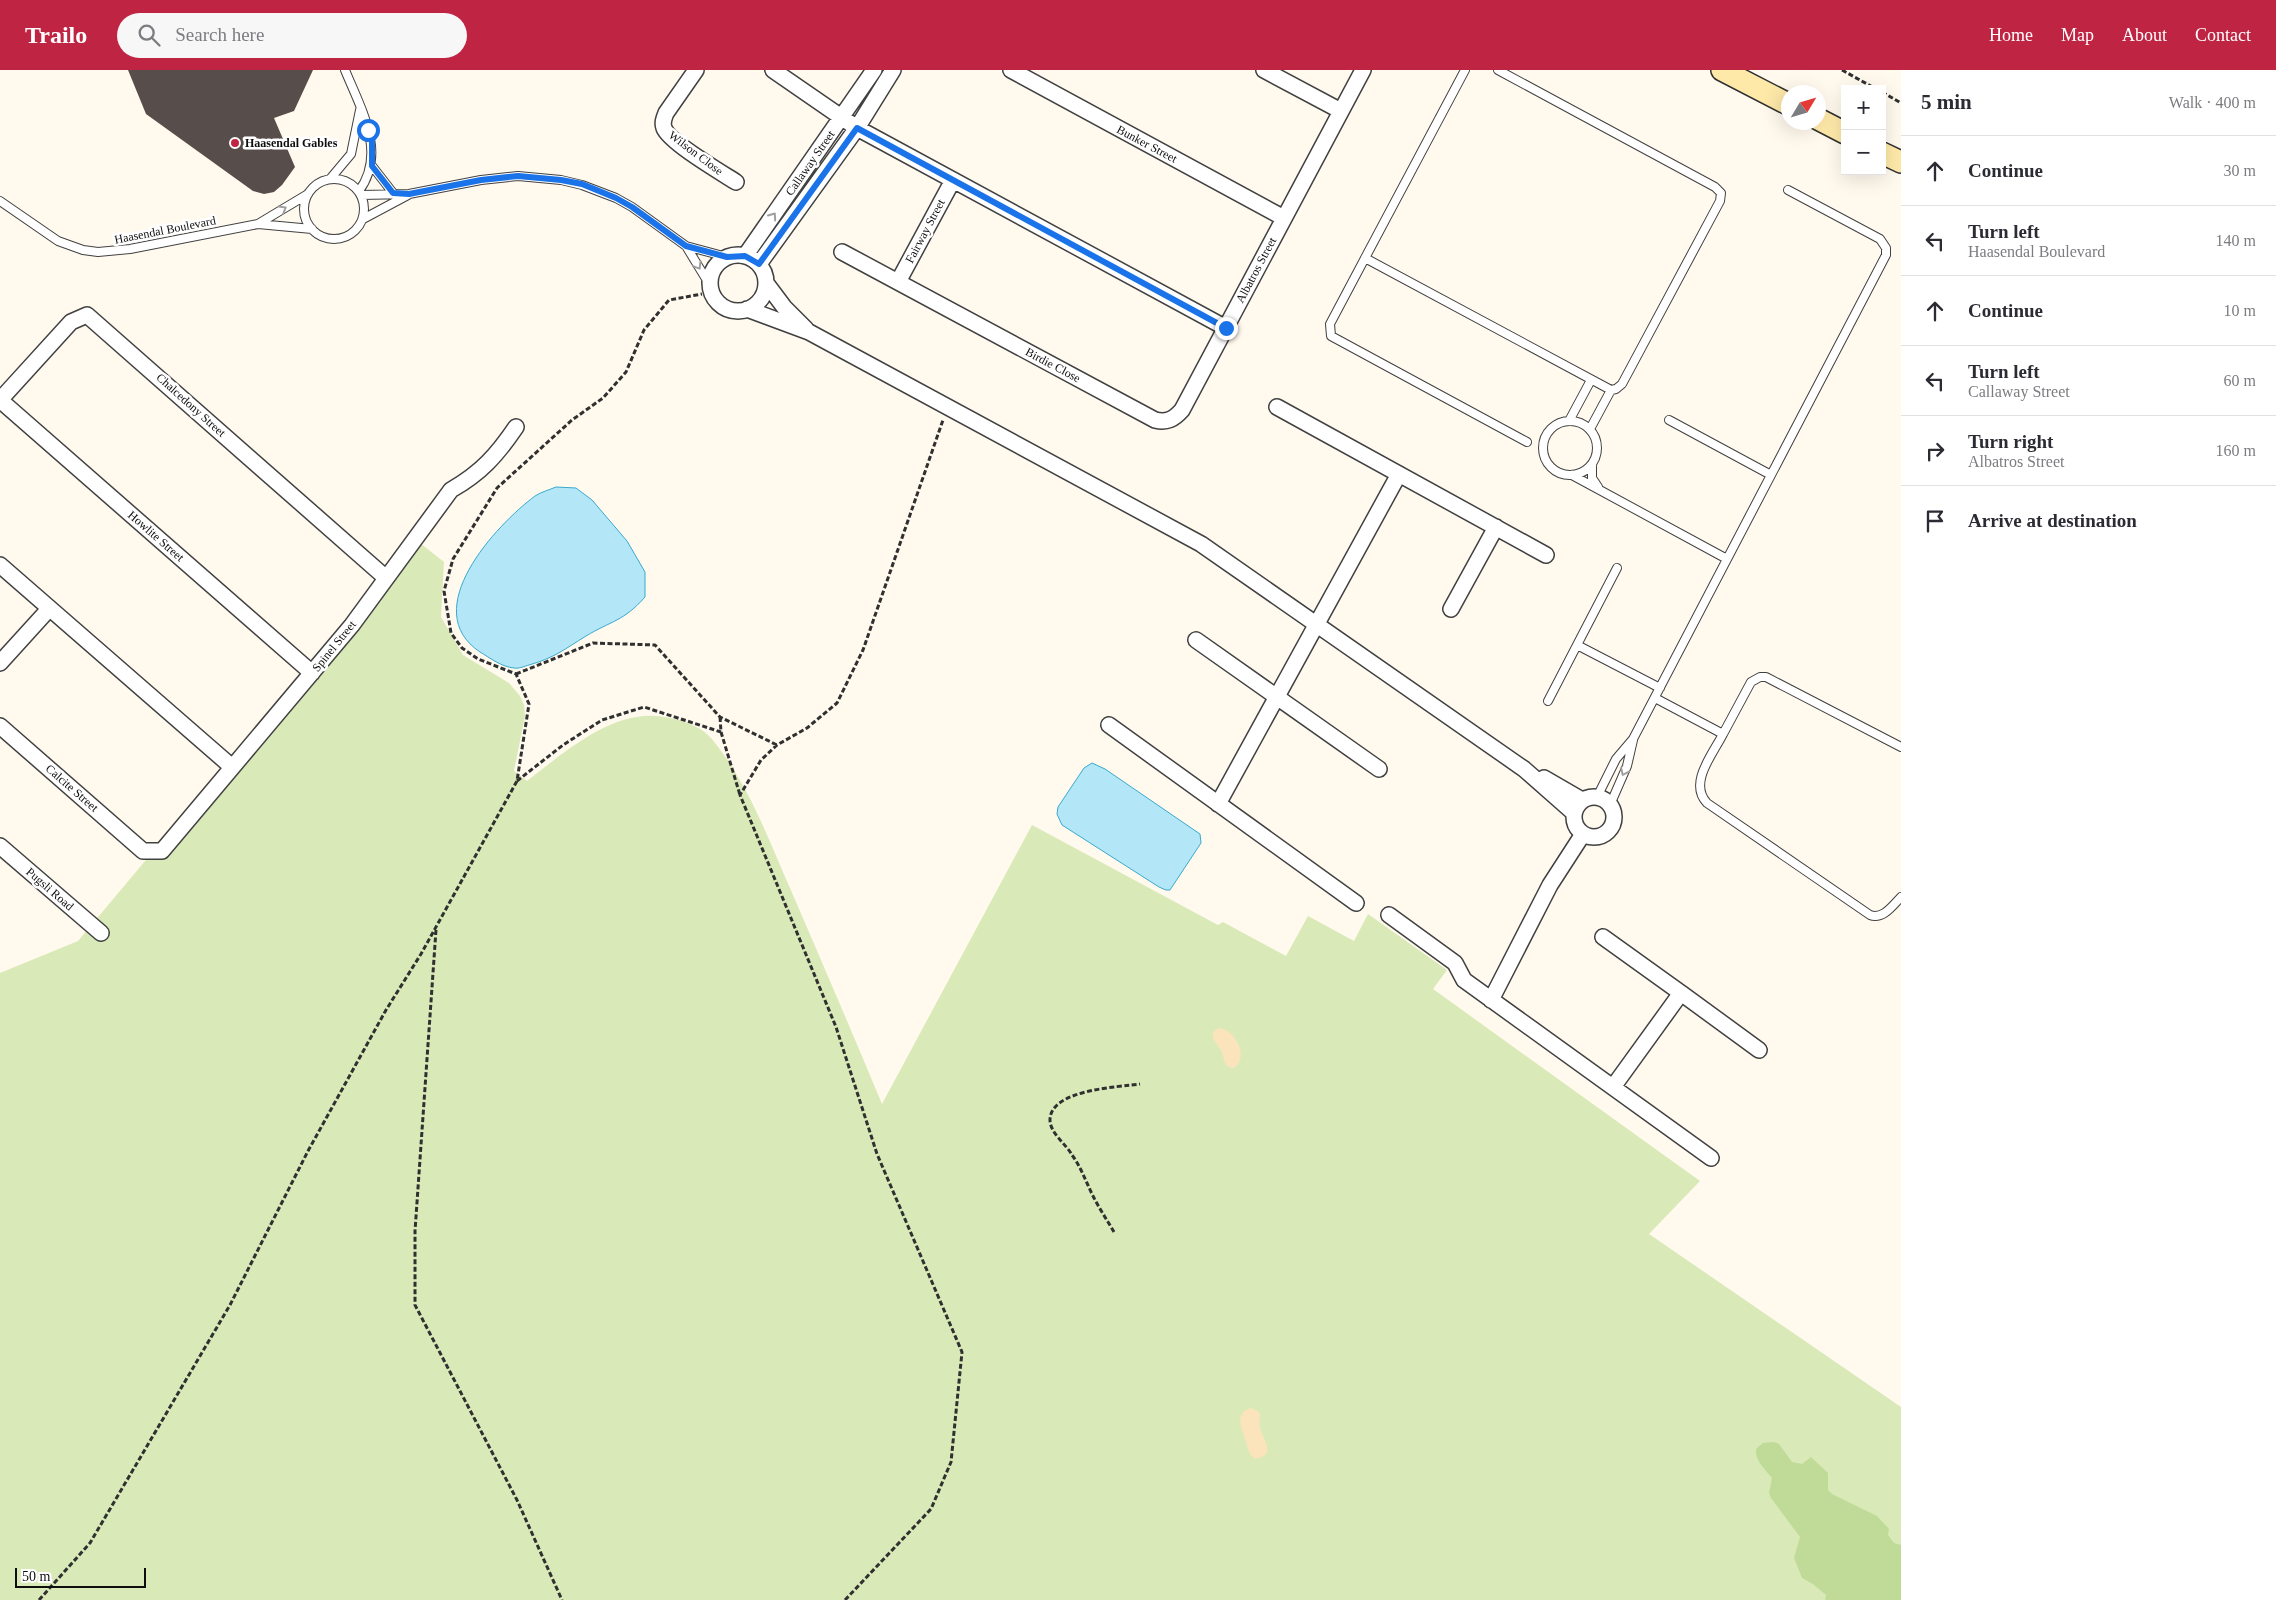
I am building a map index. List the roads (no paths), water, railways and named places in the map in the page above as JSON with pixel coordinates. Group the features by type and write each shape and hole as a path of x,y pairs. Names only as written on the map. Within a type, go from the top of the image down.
{"main road":[{"path":"1722,70 1781,100"},
{"path":"1826,123 1841,131"},
{"path":"1886,155 1901,162"}],"street":[{"name":"Wilson Close","path":"696,70 666,113 663,121 664,129 676,142 736,182"},
{"path":"772,70 857,128 1226,328"},
{"name":"Callaway Street","path":"745,256 874,70"},
{"name":"Callaway Street","path":"759,264 857,128 893,70"},
{"name":"Bunker Street","path":"1010,70 1284,218"},
{"path":"1264,70 1341,111"},
{"name":"Albatros Street","path":"1226,328 1363,70"},
{"name":"Fairway Street","path":"898,282 953,180"},
{"name":"Birdie Close","path":"842,252 1155,420 1162,422 1170,420 1182,410 1226,328"},
{"path":"746,309 758,302 765,290 765,276 759,264 745,256 727,257 712,272 711,290 716,299 726,308 733,310 746,309 809,332 1181,532 1317,624 1524,769 1574,813"},
{"path":"766,283 784,307 809,332"},
{"name":"Chalcedony Street","path":"0,400 71,322 87,315 386,578"},
{"name":"Howlite Street","path":"0,400 312,673"},
{"path":"1277,408 1546,554"},
{"name":"Spinel Street","path":"143,851 162,851 352,625 451,490 468,480 492,460 516,427"},
{"path":"1218,804 1399,474"},
{"path":"1451,610 1496,527"},
{"path":"0,565 232,767"},
{"path":"0,662 49,609"},
{"path":"1196,640 1379,769"},
{"path":"1109,725 1356,903"},
{"name":"Calcite Street","path":"0,726 143,851"},
{"path":"1524,769 1552,781 1582,800"},
{"path":"1597,797 1610,805 1614,812 1611,828 1598,836 1583,834 1577,828 1574,813 1576,806 1582,800 1597,797"},
{"path":"1491,1000 1550,885 1583,834"},
{"name":"Pugsli Road","path":"0,846 101,933"},
{"path":"1389,915 1455,963 1464,980 1711,1158"},
{"path":"1603,937 1759,1050"},
{"path":"1613,1087 1681,993"}],"lane":[{"path":"345,70 361,108 372,142 372,166 368,180 360,193"},
{"path":"1465,70 1330,324 1331,336 1528,442"},
{"path":"1365,258 1611,390 1616,389 1622,384 1720,201 1721,193 1716,187 1498,70"},
{"name":"Haasendal Boulevard","path":"258,224 308,194 321,181 330,179 351,154 356,141 361,108"},
{"path":"372,166 393,193"},
{"name":"Haasendal Boulevard","path":"360,193 409,194 496,178 539,177 561,180 582,184 616,198 632,207 686,246 727,257"},
{"path":"330,179 346,181 360,193 365,207 363,219"},
{"path":"1597,797 1616,759 1633,738 1660,688 1885,259 1887,252 1885,245 1880,239 1788,190"},
{"path":"308,194 304,212 312,229"},
{"name":"Haasendal Boulevard","path":"0,201 58,241 83,250 98,252 130,249 258,224 312,229 325,238 340,238 354,232 363,219 409,194"},
{"name":"Haasendal Boulevard","path":"686,246 711,290"},
{"path":"1569,421 1592,380"},
{"path":"1590,429 1611,390"},
{"path":"1668,420 1771,475"},
{"path":"1602,491 1592,478 1592,464 1597,451 1594,436 1590,429 1577,422 1569,421 1562,422 1550,430 1546,435 1543,449 1544,456 1552,468 1558,472 1572,475 1727,559"},
{"path":"1572,475 1586,470 1592,464"},
{"path":"1548,700 1617,568"},
{"path":"1577,645 1660,688"},
{"path":"1901,747 1766,677 1760,677 1751,682 1699,781 1699,792 1707,803 1870,915 1874,917 1882,915 1901,897"},
{"path":"1654,698 1724,734"},
{"path":"1610,805 1627,766 1633,738"}],"water":[{"path":"556,487 576,488 592,500 627,541 645,572 645,597 624,616 552,656 522,667 505,666 480,652 463,634 457,614 459,592 469,569 501,527 535,496"},
{"path":"1092,763 1105,769 1200,834 1201,843 1170,890 1159,887 1062,825 1057,814 1058,807 1084,768"}],"place":[{"name":"Haasendal Gables","path":"235,143"}]}
